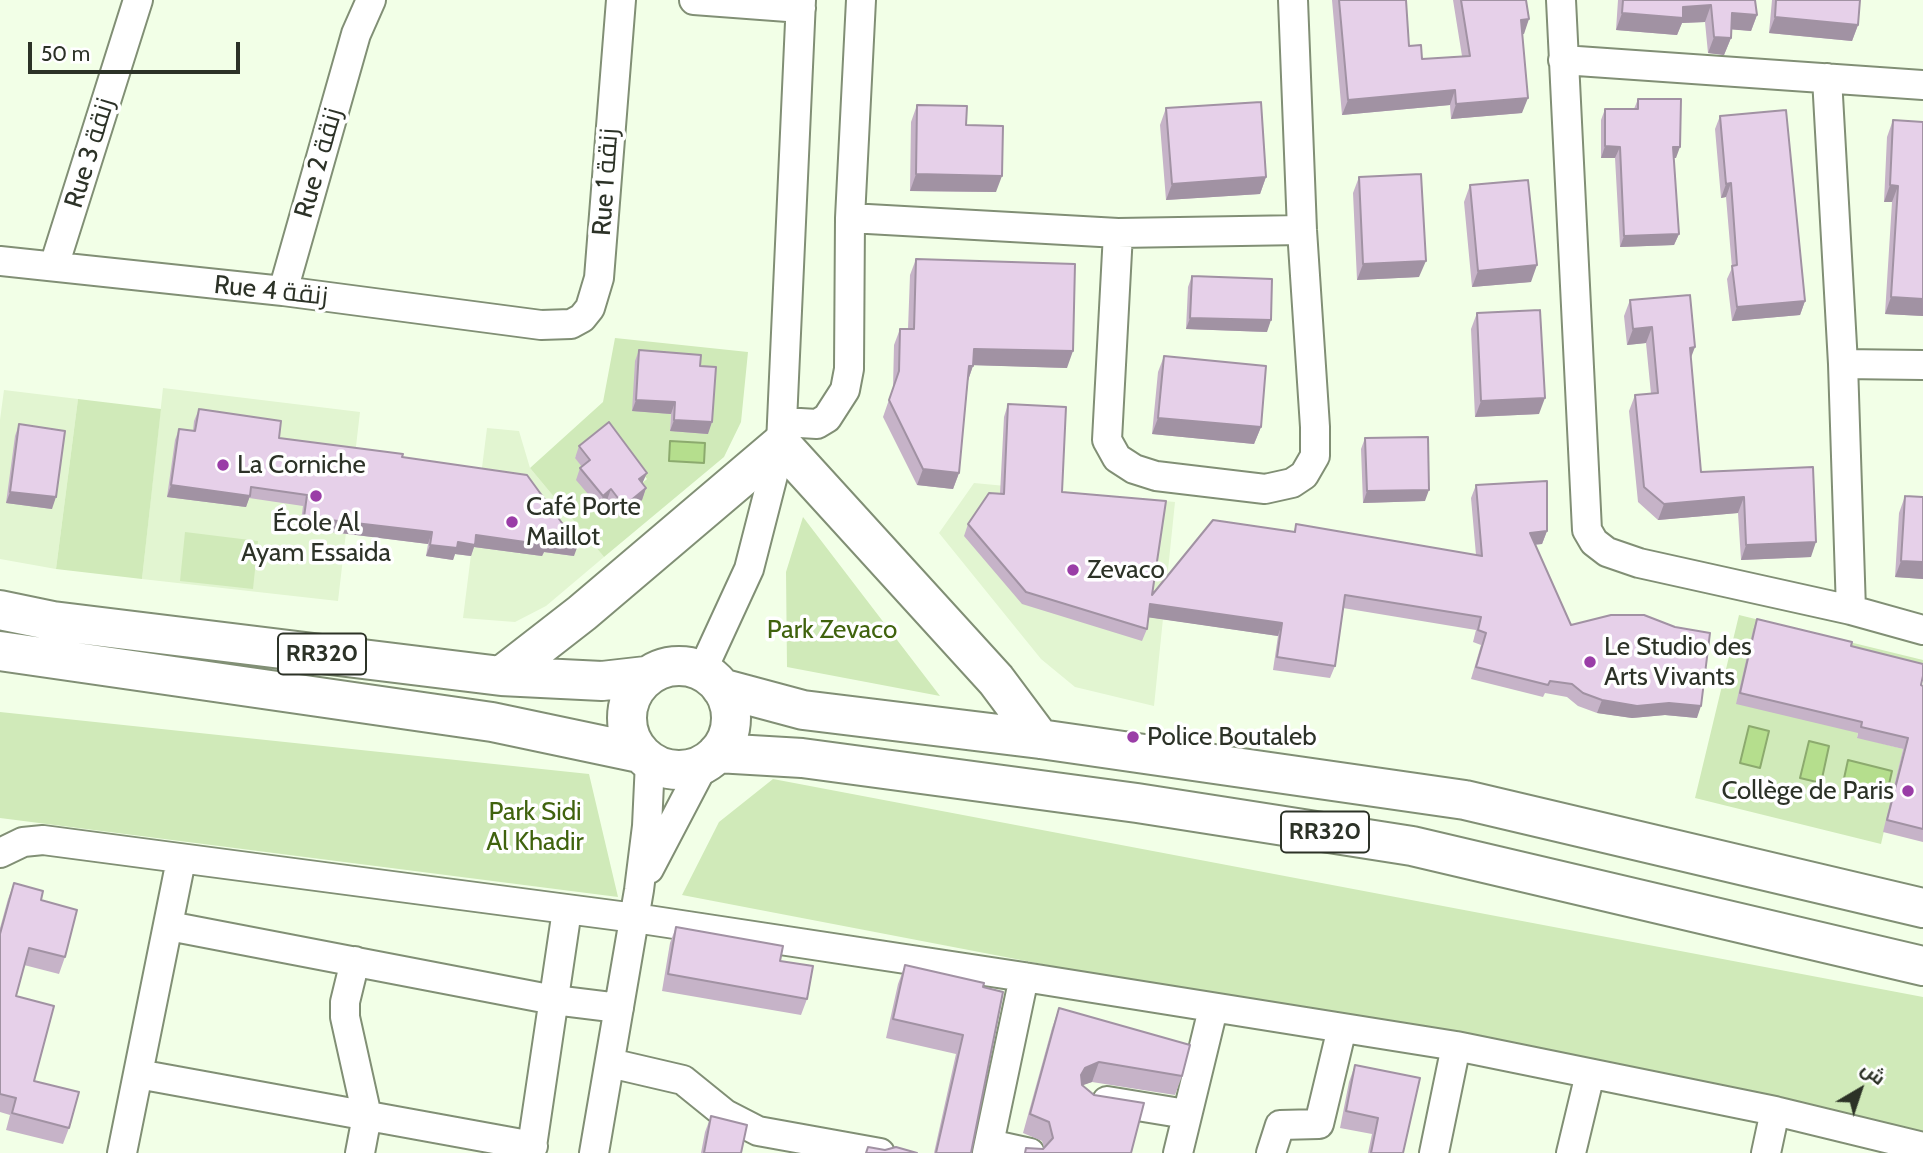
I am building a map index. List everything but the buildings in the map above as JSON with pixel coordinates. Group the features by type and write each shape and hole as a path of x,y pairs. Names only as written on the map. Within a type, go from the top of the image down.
{"main road":[{"path":"502,676 582,613 782,433 996,680 1040,739"},
{"name":"RR320","path":"0,610 53,621 502,676 602,681 646,676 674,665 803,710 1040,739 1465,800 1923,908"},
{"name":"RR320","path":"0,651 504,724 644,757 677,771 711,759 802,758 1137,803 1412,846 1923,966"},
{"path":"644,757 629,738 626,721 627,704 635,688 646,676"},
{"path":"711,759 731,727 730,706 712,679"}],"street":[{"name":"Rue 3 زنقة","path":"54,266 138,0"},
{"name":"Rue 2 زنقة","path":"283,291 356,34 371,0"},
{"name":"Rue 1 زنقة","path":"541,325 571,324 582,318 594,297 599,278 621,0"},
{"path":"694,0 801,4 782,433 749,569 712,679"},
{"path":"782,433 817,424 832,413 845,390 849,369 850,218 861,0"},
{"path":"1118,233 1107,440 1117,458 1134,469 1156,476 1265,489 1292,483 1304,475 1315,456 1293,0"},
{"path":"1561,0 1587,530 1594,542 1607,552 1639,563 1851,610 1923,629"},
{"path":"1563,60 1923,85"},
{"path":"1827,78 1843,363 1851,610"},
{"path":"850,218 1118,233 1302,230"},
{"name":"Rue 4 زنقة","path":"0,261 283,291 541,325"},
{"path":"1843,363 1923,365"},
{"path":"594,1153 639,890 647,826 644,757"},
{"path":"639,890 711,759"},
{"path":"0,853 23,842 43,840 635,918 1024,977 1456,1046 1775,1111 1910,1147"},
{"path":"122,1153 181,860"},
{"path":"138,1074 367,1115 460,1143 532,1150 567,910"},
{"path":"169,926 554,1000 619,1008"},
{"path":"355,961 345,1017 367,1115 360,1153"},
{"path":"1024,977 988,1148 1030,1153"},
{"path":"1178,1153 1213,1009"},
{"path":"1271,1153 1280,1125 1319,1124 1342,1028"},
{"path":"1434,1153 1456,1046"},
{"path":"610,1063 683,1080 756,1142 880,1153"},
{"path":"1571,1153 1590,1073"},
{"path":"1090,1098 1186,1114"},
{"path":"1766,1153 1775,1111"}],"shaded area":[{"path":"163,388 360,412 338,601 142,579"},
{"path":"4,390 78,399 56,569 0,559 0,420"},
{"path":"487,428 519,431 530,468 604,557 546,606 515,622 463,618"},
{"path":"670,441 705,443 704,463 669,461"},
{"path":"974,483 1175,502 1154,706 1075,687 1041,659 939,533"},
{"path":"1749,726 1769,731 1760,768 1740,763"},
{"path":"1809,741 1829,746 1821,783 1800,778"},
{"path":"1848,760 1892,771 1887,793 1843,783"}],"green space":[{"path":"615,338 748,352 741,422 724,457 604,557 530,468 603,402","holes":["712,379 670,431 671,414","611,434 647,479 634,490 607,500 575,457"]},
{"path":"78,399 161,409 142,579 56,569"},
{"name":"Park Zevaco","path":"803,517 940,696 787,667 786,572"},
{"path":"185,532 258,541 253,589 180,581"},
{"path":"1739,615 1923,660 1923,669 1875,664 1857,737 1903,749 1881,844 1695,798"},
{"name":"Park Sidi Al Khadir","path":"0,712 589,774 618,897 0,818"},
{"path":"773,779 1923,997 1923,1133 682,895 719,822"}],"place":[{"name":"La Corniche","path":"223,465"},
{"name":"École Al Ayam Essaida","path":"316,496"},
{"name":"Café Porte Maillot","path":"512,522"},
{"name":"Zevaco","path":"1073,570"},
{"name":"Le Studio des Arts Vivants","path":"1590,662"},
{"name":"Police Boutaleb","path":"1133,737"},
{"name":"Collège de Paris","path":"1908,791"}]}
